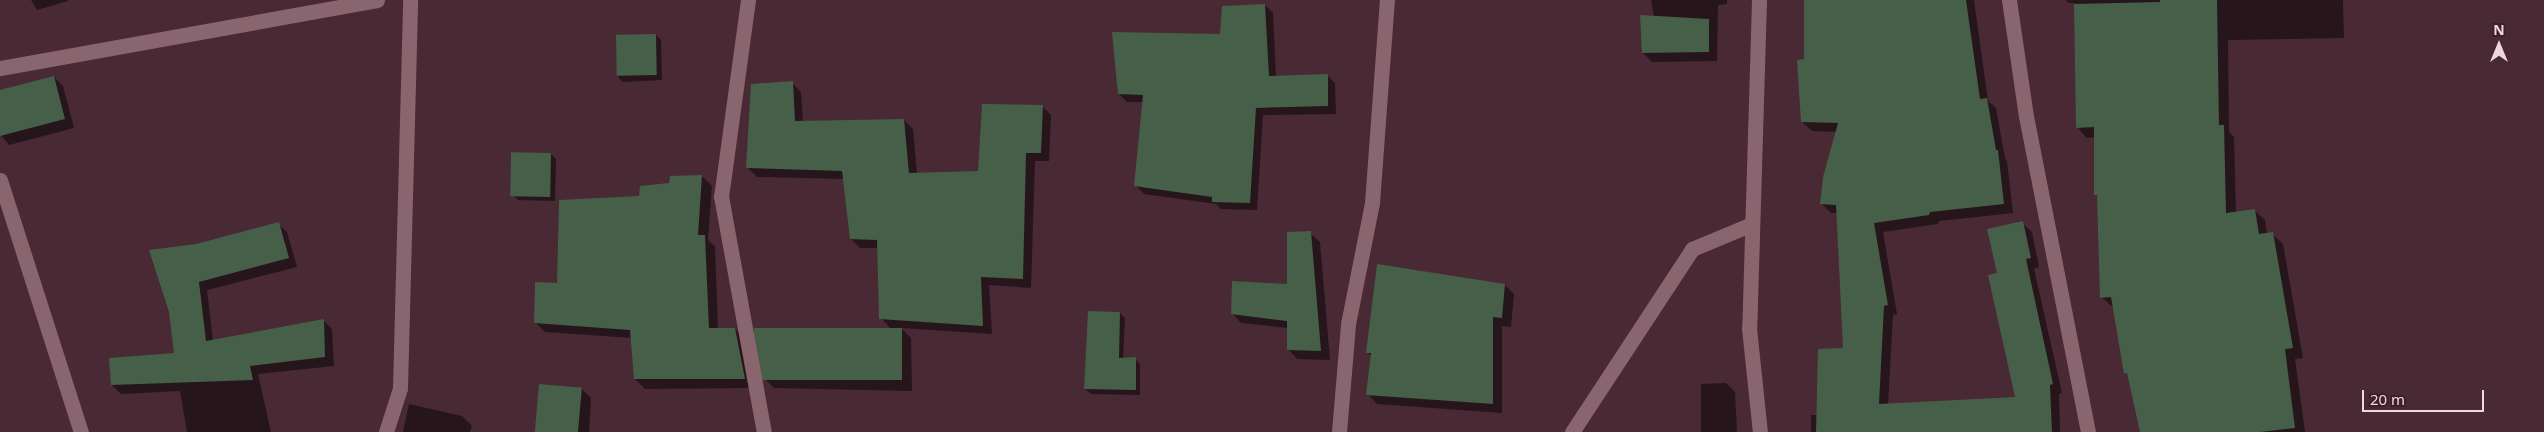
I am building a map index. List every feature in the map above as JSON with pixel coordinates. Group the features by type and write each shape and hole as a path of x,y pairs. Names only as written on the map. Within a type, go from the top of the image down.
{"street":[{"path":"0,68 376,0"},
{"path":"386,432 400,388 410,0"},
{"path":"748,0 720,196 764,432"},
{"path":"1339,432 1348,324 1372,203 1387,0"},
{"path":"1760,0 1749,328 1760,432"},
{"path":"2008,0 2026,116 2088,432"},
{"path":"0,180 82,432"},
{"path":"1572,432 1692,249 1752,224"}],"building":[{"path":"1804,0 1966,0 1980,99 1987,98 1996,150 1998,150 2004,204 1930,212 1929,215 1874,223 1888,305 1884,306 1879,404 2015,397 1988,275 1997,273 1987,229 2023,221 2031,258 2026,259 2053,384 2050,385 2052,432 1816,432 1818,349 1843,348 1836,205 1820,204 1823,177 1838,123 1801,122 1797,60 1804,59"},
{"path":"2160,0 2217,0 2219,125 2224,125 2226,213 2255,209 2259,234 2273,232 2293,348 2285,349 2295,428 2260,432 2140,432 2127,373 2124,374 2111,297 2100,298 2097,195 2094,195 2094,127 2076,128 2074,4 2160,2"},
{"path":"1265,4 1269,76 1328,74 1328,106 1256,108 1250,203 1212,202 1212,197 1134,186 1143,95 1118,94 1112,32 1220,34 1222,6"},
{"path":"1640,15 1709,19 1709,52 1642,53"},
{"path":"656,34 657,75 617,76 616,35"},
{"path":"54,76 65,119 0,136 0,90"},
{"path":"793,81 795,121 904,119 909,173 978,171 982,104 1043,105 1041,153 1026,153 1023,279 981,277 983,326 879,319 877,240 850,239 842,171 746,168 751,84"},
{"path":"511,152 551,153 550,197 510,196"},
{"path":"702,175 698,235 705,235 709,328 735,328 745,379 634,379 630,330 534,323 535,282 557,283 559,200 639,196 640,186 669,183 670,176"},
{"path":"279,222 289,258 199,282 206,341 324,319 325,357 250,366 253,380 111,385 109,358 174,353 169,312 149,250 196,244"},
{"path":"1311,231 1321,351 1287,350 1287,321 1231,314 1232,281 1287,284 1287,232"},
{"path":"1377,264 1505,284 1502,318 1493,317 1493,404 1366,395 1371,353 1366,353"},
{"path":"1088,311 1120,312 1119,358 1136,357 1136,390 1084,389"},
{"path":"754,328 902,328 902,380 754,380"},
{"path":"539,384 582,388 578,432 535,432"}]}
